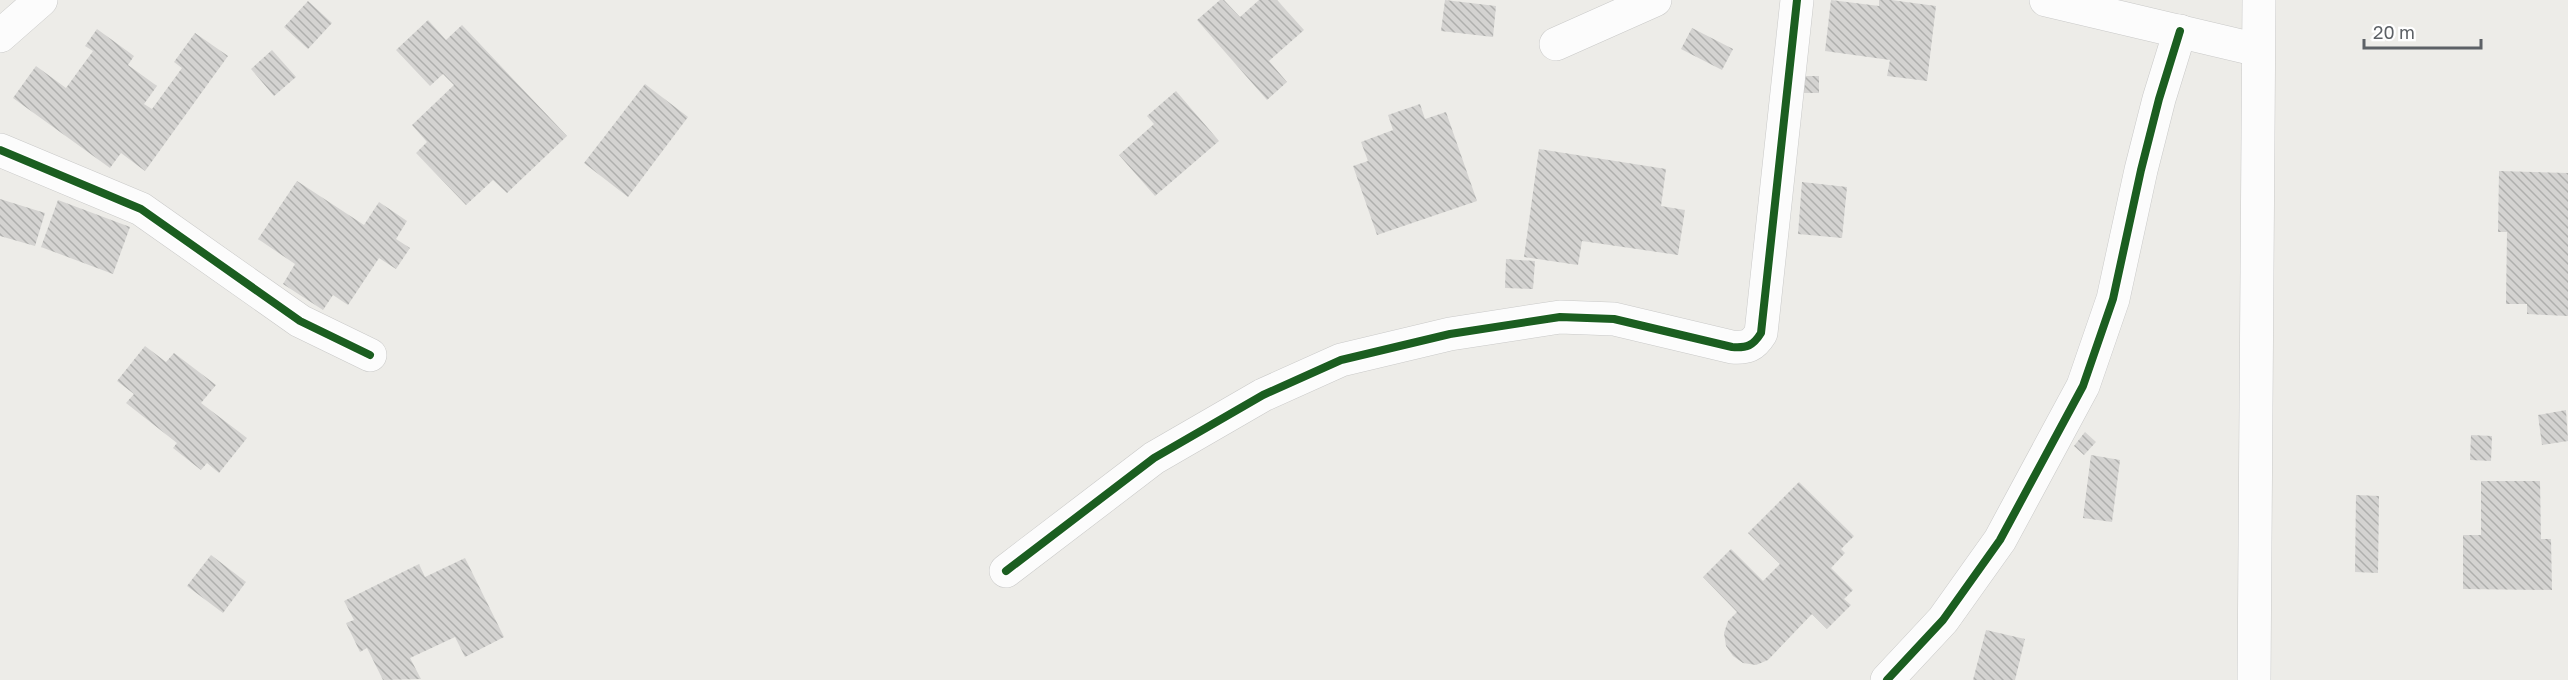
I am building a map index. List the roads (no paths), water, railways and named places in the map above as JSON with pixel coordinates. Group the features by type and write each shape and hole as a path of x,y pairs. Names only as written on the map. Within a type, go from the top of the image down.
{"street":[{"path":"0,36 41,0"},
{"path":"1556,44 1655,0"},
{"path":"1006,571 1154,458 1263,395 1341,360 1450,334 1560,317 1614,319 1732,347 1745,348 1754,344 1761,333 1797,0"},
{"path":"2046,0 2258,50"},
{"path":"2254,680 2259,0"},
{"path":"1887,680 1943,620 2000,540 2083,386 2114,299 2141,170 2159,99 2180,31"},
{"path":"0,150 141,209 194,245 250,289 300,321 370,355"}]}
